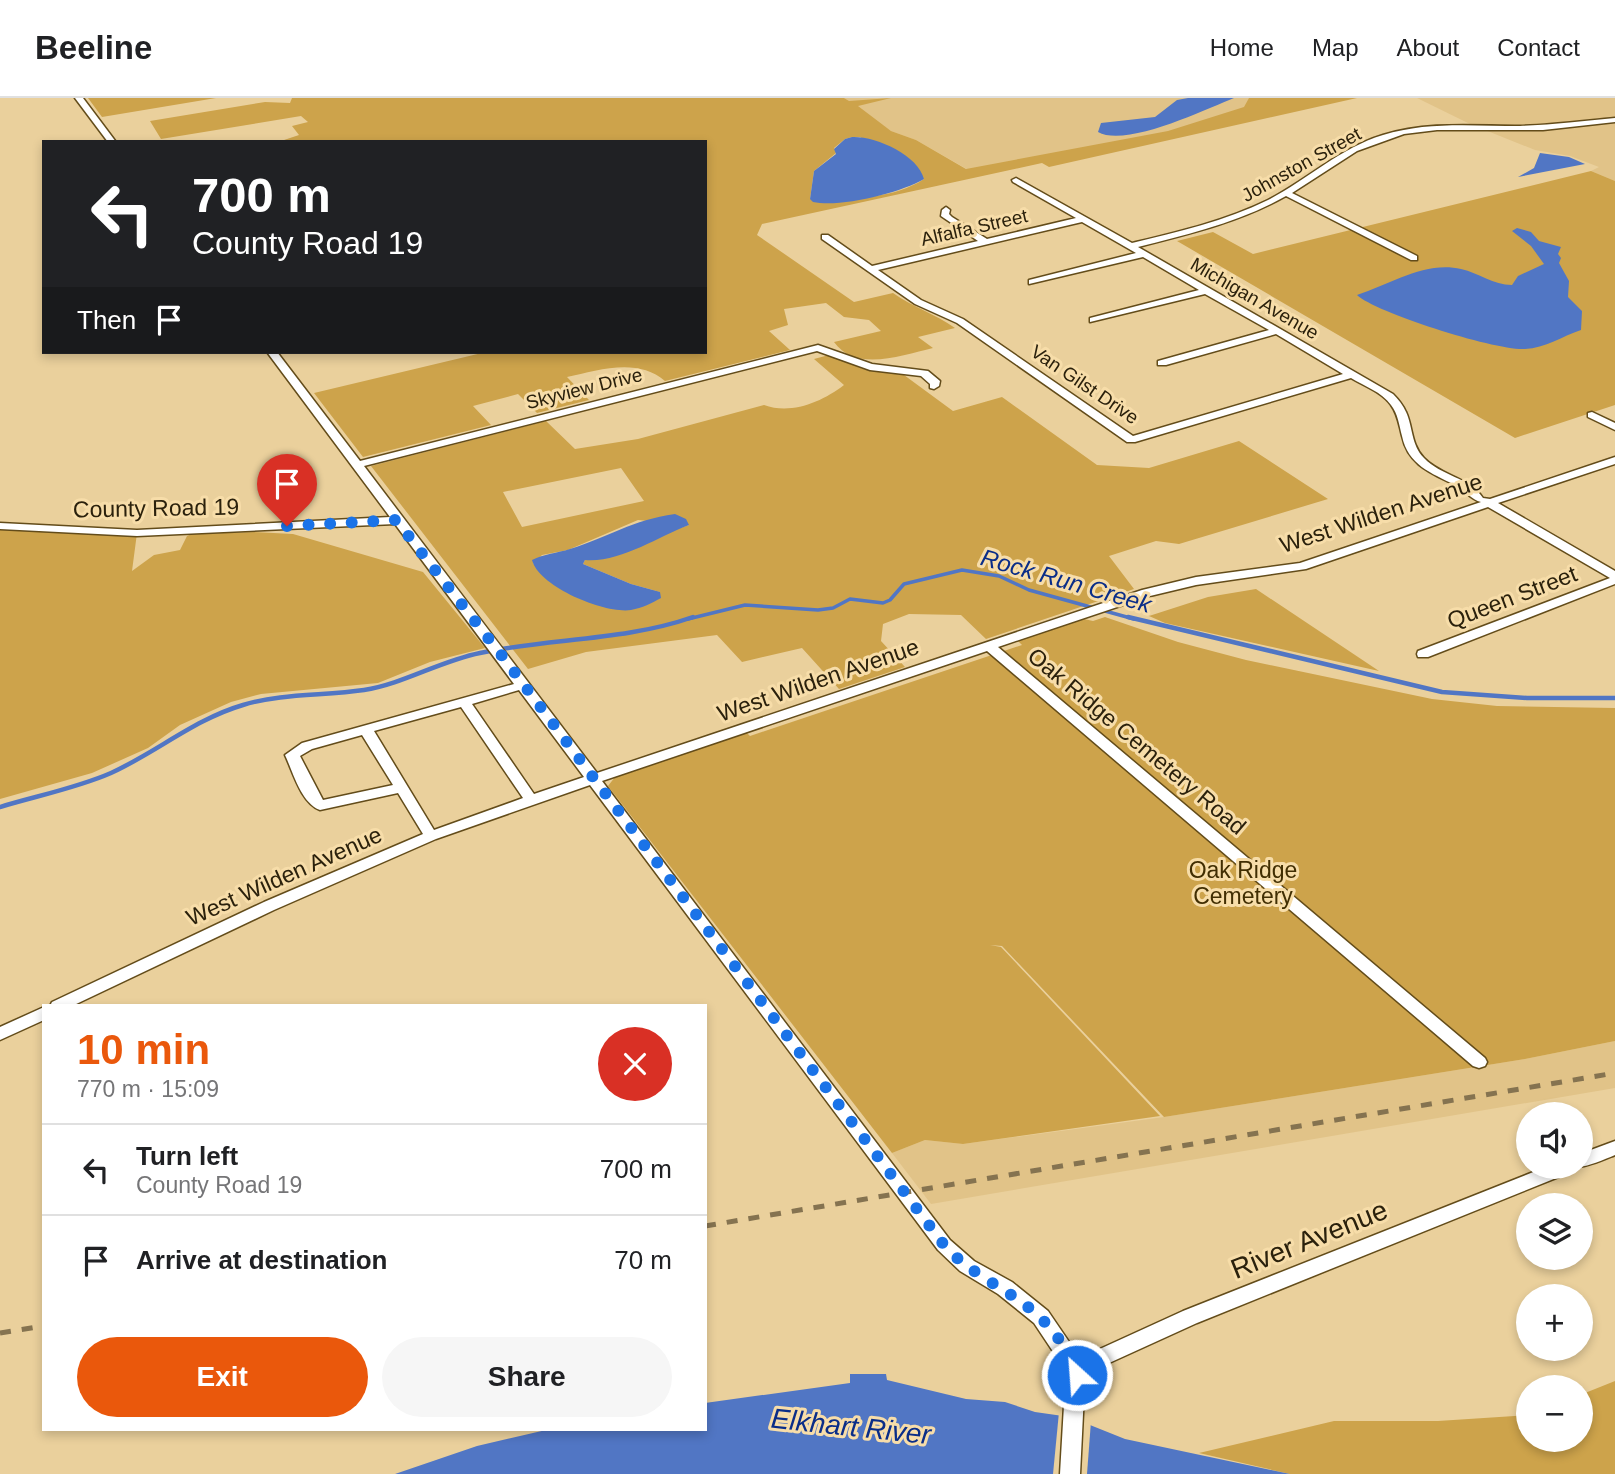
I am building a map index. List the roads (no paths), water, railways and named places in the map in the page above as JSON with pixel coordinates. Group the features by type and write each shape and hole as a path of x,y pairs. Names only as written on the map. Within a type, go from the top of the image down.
{"street":[{"path":"79,98 110,140"},
{"name":"Johnston Street","path":"1131,246 1213,225 1286,193 1339,156 1398,133 1451,127 1521,128 1615,120"},
{"name":"Michigan Avenue","path":"1016,180 1353,374 1401,406 1413,452 1462,494 1484,500 1615,578"},
{"path":"1286,193 1414,258"},
{"path":"946,210 944,214 949,219 985,242"},
{"name":"Alfalfa Street","path":"871,269 1084,219"},
{"name":"Van Gilst Drive","path":"825,237 918,302 960,321 1131,440 1353,374"},
{"path":"1032,282 1145,254"},
{"path":"1093,320 1208,290"},
{"path":"1162,363 1277,331"},
{"name":"Skyview Drive","path":"356,465 818,348 870,367 924,373 936,383 934,386"},
{"path":"273,354 944,1245 967,1266 1005,1288 1041,1317 1076,1368 1076,1410 1070,1474"},
{"path":"1592,415 1615,427"},
{"name":"West Wilden Avenue","path":"62,1004 269,906 431,836 531,800 1115,603 1173,586 1302,566 1484,500 1615,460"},
{"name":"County Road 19","path":"0,526 137,533 396,520"},
{"name":"Queen Street","path":"1423,654 1615,578"},
{"name":"Oak Ridge Cemetery Road","path":"989,646 1479,1062"},
{"path":"402,789 320,805 314,800 293,758 294,751 524,685"},
{"path":"464,702 531,800"},
{"path":"366,730 431,836"},
{"path":"0,1034 42,1014"},
{"path":"1593,1156 1615,1148"},
{"name":"River Avenue","path":"1076,1368 1190,1317 1536,1179"}],"water":[{"path":"1234,98 1146,131 1111,136 1098,132 1101,123 1155,117 1177,100"},
{"path":"852,137 873,140 895,149 914,162 924,179 870,198 838,203 813,202 810,199 814,171 836,154 834,149 845,139"},
{"path":"1540,153 1569,157 1585,164 1518,177 1534,168"},
{"path":"1517,228 1531,232 1539,241 1561,247 1558,254 1561,258 1559,263 1569,281 1568,297 1582,311 1581,330 1540,346 1511,348 1465,338 1411,321 1357,295 1408,275 1447,267 1512,285 1518,276 1544,264 1531,246 1512,231"},
{"path":"675,514 686,519 689,525 625,553 598,560 585,560 583,564 631,584 660,592 661,598 639,608 606,608 574,597 547,580 532,560 584,544 646,520"},
{"name":"Elkhart River","path":"850,1374 886,1374 887,1380 966,1399 1005,1402 1035,1412 1070,1417 1125,1439 1290,1474 395,1474 477,1446 542,1431 707,1431 707,1403 850,1383"}],"waterway":[{"name":"Rock Run Creek","path":"688,619 745,605 818,610 833,608 850,599 883,603 890,600 904,584 962,570 999,576 1029,590 1134,619"},
{"name":"Rock Run Creek","path":"0,807 111,773 192,727 243,705 288,697 364,690 393,683 450,661 480,653 641,631 693,617"},
{"name":"Rock Run Creek","path":"1128,617 1442,692 1527,698 1615,698"}],"railway":[{"path":"707,1226 1615,1073"},
{"path":"0,1333 42,1326"}],"park label":[{"name":"Oak Ridge Cemetery","path":"1243,883"}]}
